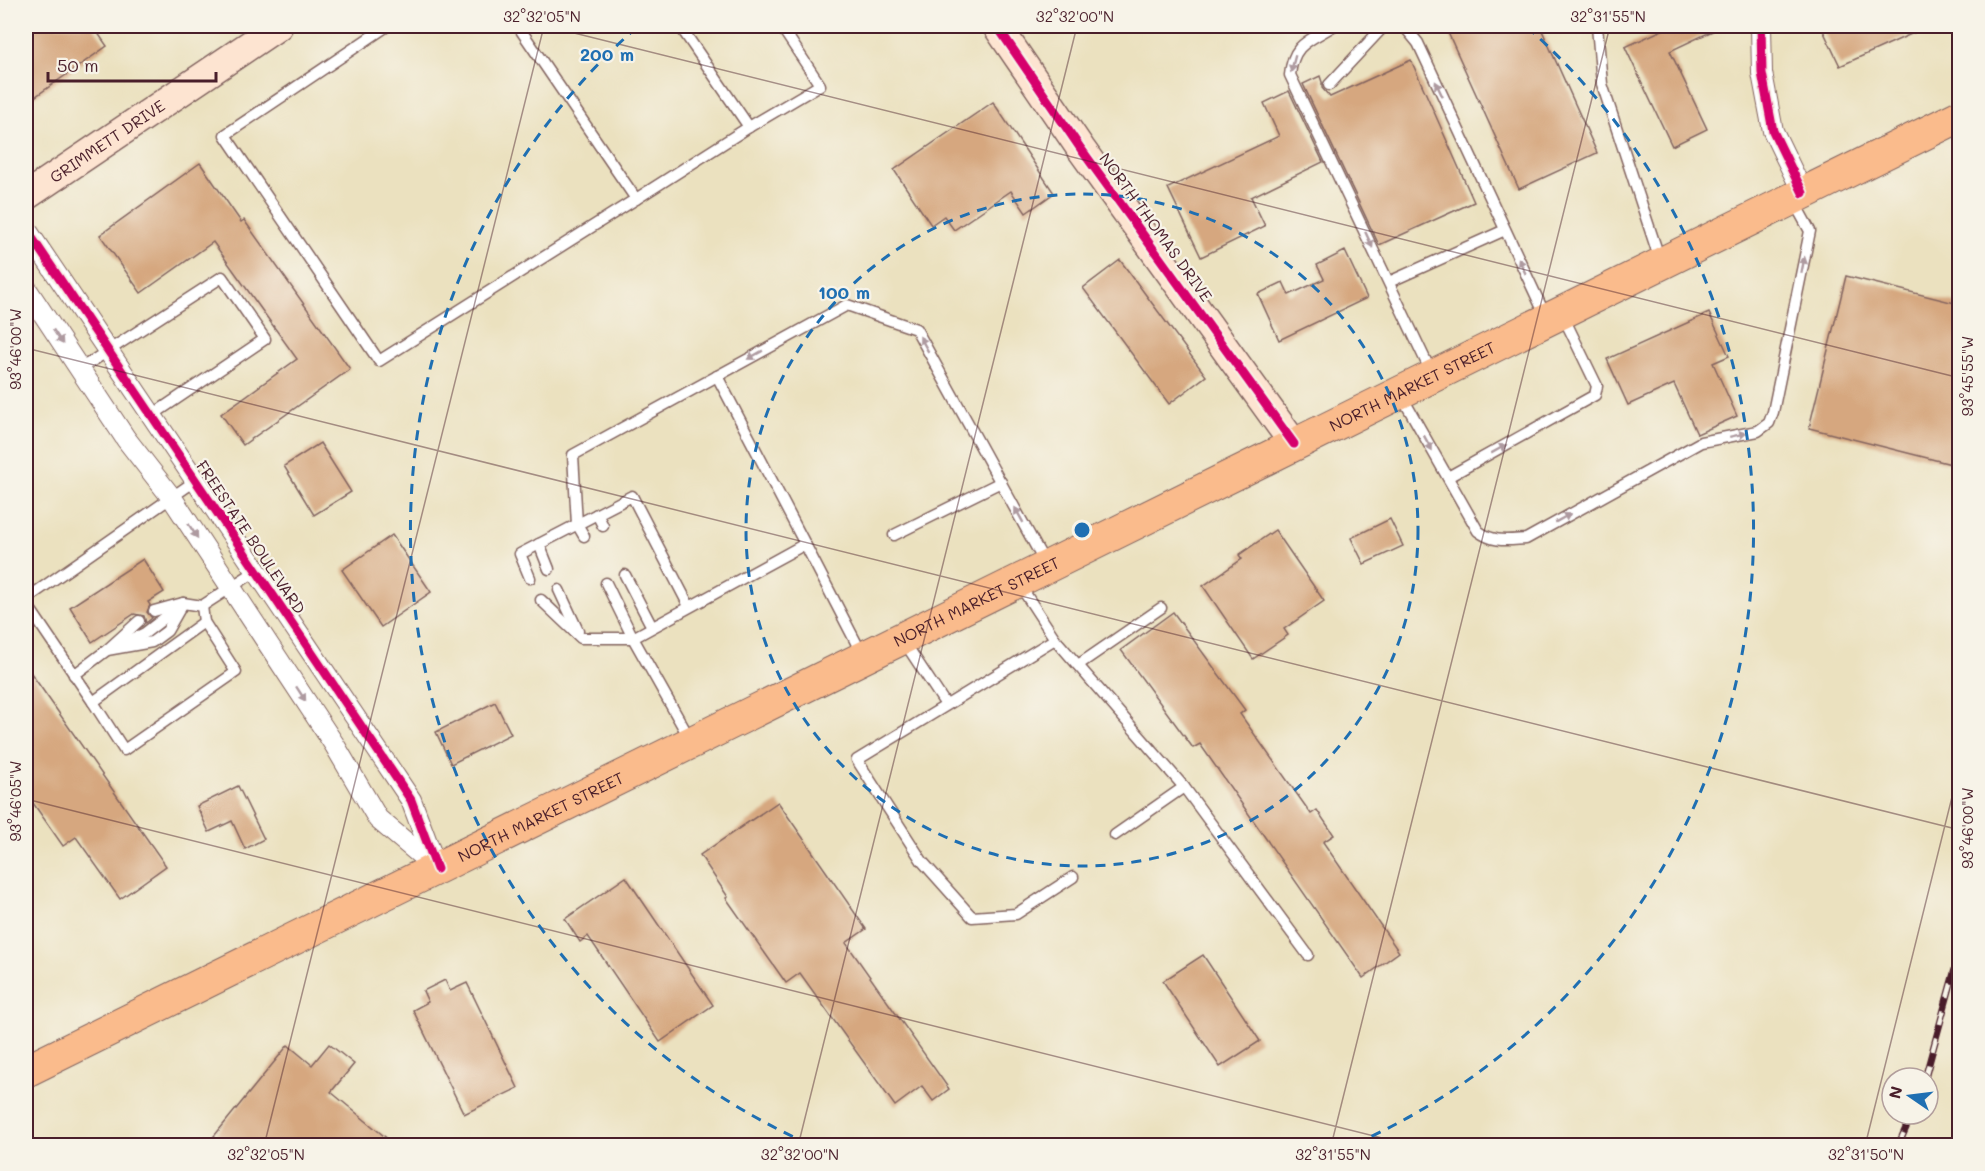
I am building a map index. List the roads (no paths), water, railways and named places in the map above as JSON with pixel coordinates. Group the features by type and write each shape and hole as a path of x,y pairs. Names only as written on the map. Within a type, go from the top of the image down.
{"main road":[{"name":"NORTH MARKET STREET","path":"26,1071 1959,116"}],"street":[{"name":"GRIMMETT DRIVE","path":"26,196 278,26"},
{"name":"NORTH THOMAS DRIVE","path":"997,26 1080,149 1294,444"},
{"path":"1761,26 1762,73 1773,131 1797,196"},
{"name":"FREESTATE BOULEVARD","path":"26,229 411,800 437,868"},
{"path":"26,288 126,439 172,498 334,744 378,819 437,868"}],"lane":[{"path":"387,26 225,135 379,361 749,126 820,85 781,26"},
{"path":"520,26 636,198"},
{"path":"680,26 749,126"},
{"path":"1334,26 1301,46 1292,59 1290,75 1433,375"},
{"path":"1329,85 1384,26"},
{"path":"1404,26 1418,43 1505,230 1597,386 1595,395 1448,477"},
{"path":"1597,26 1602,84 1661,263"},
{"path":"1399,392 1478,531 1488,538 1500,541 1526,539 1701,442 1758,431 1769,423 1773,411 1810,231 1797,196"},
{"path":"1389,282 1505,230"},
{"path":"80,369 222,277 265,339 151,416"},
{"path":"584,536 577,524 573,455 847,305 916,329 1047,566"},
{"path":"717,376 864,657"},
{"path":"195,481 26,601 124,750 236,672 204,622 202,606"},
{"path":"894,535 1001,482"},
{"path":"530,578 520,554 632,496 689,606"},
{"path":"597,514 603,526"},
{"path":"539,544 549,569"},
{"path":"541,600 581,638 633,638 805,544"},
{"path":"154,611 183,603 202,606 256,571"},
{"path":"625,574 652,627"},
{"path":"1017,581 1055,639 1184,787 1308,955"},
{"path":"606,583 633,638 691,742"},
{"path":"559,590 581,638"},
{"path":"108,650 145,633 183,603"},
{"path":"1078,665 1161,608"},
{"path":"74,675 108,650 139,621"},
{"path":"93,702 204,622"},
{"path":"902,638 946,705"},
{"path":"1055,639 857,760 922,861 972,917 1017,914 1073,877"},
{"path":"1115,835 1184,787"}],"railway":[{"path":"1928,1066 1960,951"},
{"path":"1898,1146 1907,1126"}]}
